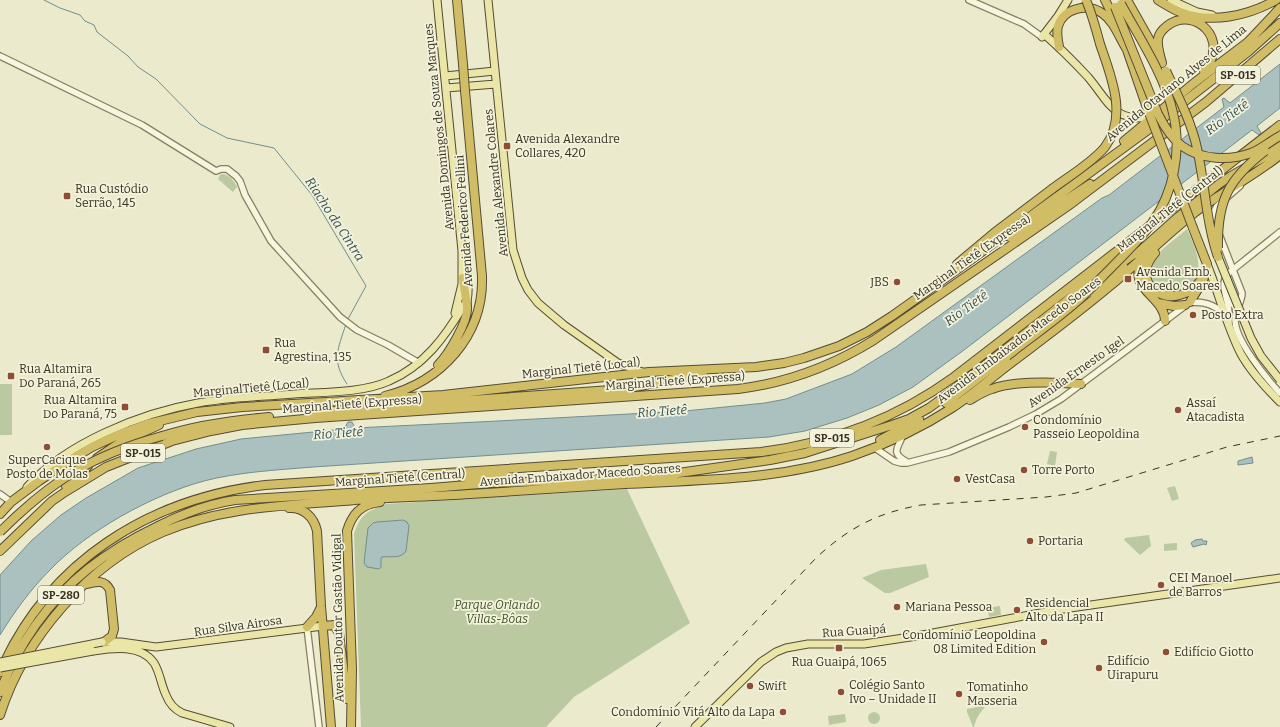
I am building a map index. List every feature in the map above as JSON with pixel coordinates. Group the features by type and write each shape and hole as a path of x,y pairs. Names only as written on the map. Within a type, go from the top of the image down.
{"highway":[{"name":"Avenida Federico Fellini","path":"364,400 404,390 441,369 468,336 480,305 482,276 457,0"},
{"path":"946,278 952,268 994,233 1095,157 1103,149 1111,136 1116,117 1114,88 1086,0"},
{"path":"1105,0 1113,15 1126,48 1146,105 1207,264 1200,287 1187,303 1174,306 1158,303"},
{"path":"1158,0 1180,12 1209,18 1225,17 1251,12 1276,0"},
{"path":"1119,2 1162,63 1184,108 1197,148 1211,235 1218,257"},
{"path":"1119,2 1163,124 1183,147 1197,154 1212,157 1236,157 1255,152 1280,137"},
{"path":"796,469 806,464 850,452 901,433 944,404 1078,300 1129,250 1146,231 1156,216 1170,187 1176,155 1174,114 1164,85 1119,2"},
{"path":"1059,47 1057,32 1058,26 1062,19 1075,9 1085,7 1094,9 1110,20 1126,48"},
{"name":"Avenida Otaviano Alves de Lima","path":"1086,176 1103,158 1194,83 1248,42 1280,8"},
{"path":"1162,63 1158,39 1163,30 1172,22 1185,20 1197,22 1210,35 1214,47 1214,53 1210,65 1194,83"},
{"path":"946,278 1153,125 1249,51 1280,23"},
{"path":"1272,31 1280,26"},
{"name":"Marginal Tietê (Expressa)","path":"0,551 52,501 106,467 172,441 211,431 242,425 315,418 738,389 794,377 842,358 874,340 1068,206 1206,102 1280,39"},
{"name":"SP-015","path":"0,672 15,642 39,606 62,580 107,542 144,521 183,503 214,494 246,487 279,484 761,452 796,447 841,436 895,413 943,385 1280,125"},
{"path":"1218,257 1220,213 1228,191 1245,167 1280,137"},
{"name":"Marginal Tietê (Central)","path":"88,570 138,536 188,512 224,501 431,488 441,491 532,486 601,479 664,475 770,460 805,453 892,426 920,414 941,400 1048,315 1054,313 1131,256 1143,253 1178,217 1219,184 1280,146"},
{"path":"1204,276 1188,293 1180,296 1164,295 1153,289 1149,285 1146,273 1148,261 1177,228 1202,208 1258,172 1280,155"},
{"path":"972,260 993,249 1067,198 1116,167 1132,159"},
{"name":"Avenida Embaixador Macedo Soares","path":"0,715 12,684 30,650 54,617 84,584 115,560 160,533 214,515 272,506 413,496 466,494 543,485 707,479 764,474 834,461 877,447 901,433 923,426 963,400 1074,314 1143,253 1177,228"},
{"path":"1048,315 1112,261 1126,248 1130,240"},
{"path":"1143,253 1139,268 1139,280 1163,310 1165,321"},
{"path":"404,390 430,372 448,354 461,329 467,308 463,278"},
{"name":"Marginal Tietê (Local)","path":"197,412 242,407 443,395 642,372 756,367 784,363 839,346 860,336 883,322 946,278"},
{"path":"841,436 872,428 912,413 931,401 983,362 999,353"},
{"path":"0,532 26,507 65,476 119,450 196,426 289,415 429,402 625,388 723,369"},
{"path":"963,400 970,400 991,389 1009,384 1060,382 1081,384"},
{"path":"342,402 355,404 410,401 429,402"},
{"path":"0,514 11,502 67,462 99,444 147,424 197,412"},
{"path":"29,522 36,512 95,459 105,452 121,442 165,422 197,412"},
{"path":"289,415 303,415 315,418"},
{"path":"805,453 817,453 888,432 901,433"},
{"path":"877,447 899,444"},
{"path":"420,475 429,478 534,477 543,485"},
{"name":"Avenida Doutor Gastão Vidigal","path":"351,713 352,669 347,538 349,525 357,512 365,506 376,503 402,500 413,496"},
{"path":"160,533 171,525 194,516 250,504 263,498"},
{"name":"Avenida Doutor Gastão Vidigal","path":"272,506 281,509 292,508 308,514 314,522 317,531 321,606 331,727"},
{"path":"88,570 93,560 136,530 144,521"},
{"name":"SP-280","path":"1,689 20,652 48,609 88,570"},
{"path":"84,584 100,581 106,584 111,594 114,626 112,636 103,642"},
{"path":"308,627 316,617 321,606"},
{"path":"323,626 334,625 339,633 348,705 351,713 351,727"}],"main road":[{"name":"Avenida Domingos de Souza Marques","path":"438,0 462,252 463,278 457,308 451,324"},
{"name":"Avenida Alexandre Colares","path":"488,0 513,250 522,278 528,290 538,303 564,325 618,363 642,372"},
{"path":"1068,0 1043,35 1059,47 1114,109 1132,118 1138,119 1154,117"},
{"path":"1172,0 1197,12 1225,17"},
{"path":"445,76 495,72"},
{"path":"446,88 496,84"},
{"name":"Avenida Domingos de Souza Marques","path":"360,389 388,382 402,375 419,363 442,339 466,304 469,293 469,281 462,252"},
{"path":"1218,257 1251,338 1261,356 1280,380"},
{"path":"1207,264 1224,313 1241,354 1260,382 1280,402"},
{"name":"MarginalTietê (Local)","path":"22,494 37,476 63,456 92,439 114,429 162,411 184,405 216,400 360,389"},
{"name":"Rua Guaipá","path":"695,727 761,662 776,652 786,648 808,644 864,644 917,636 1056,610 1280,578"},
{"name":"Rua Silva Airosa","path":"134,644 156,647 323,626"},
{"path":"112,636 134,644"},
{"path":"0,662 103,642 134,644"},
{"path":"156,647 154,653 155,664 169,701 176,710 230,727"},
{"path":"0,668 93,651 123,648 140,651 155,664"}],"street":[{"path":"969,0 1024,24 1043,35"},
{"path":"0,56 142,125 216,171 224,169 231,172 240,181 245,195 271,241 340,317 357,330 388,345 419,363"},
{"path":"1258,172 1216,206 1214,212 1220,235 1242,293 1237,310 1236,323 1242,340 1252,358 1268,380 1280,393"},
{"path":"1229,326 1229,312 1224,281 1227,274 1280,232"},
{"path":"1226,295 1237,310"},
{"path":"1187,303 1212,304 1224,313"},
{"name":"Avenida Ernesto Igel","path":"907,463 953,451 1009,427 1046,408 1081,384 1187,303"},
{"path":"901,433 899,444 896,449 897,456 907,463"},
{"path":"877,447 894,461 907,463"},
{"path":"0,494 11,502"},
{"path":"308,627 319,727"}],"green space":[{"path":"222,174 231,178 235,182 237,187 233,192 218,179"},
{"path":"1187,229 1194,244 1198,260 1198,271 1195,281 1180,291 1162,289 1155,285 1150,278 1152,263 1160,252"},
{"path":"0,384 12,384 12,435 0,435"},
{"path":"1050,451 1057,452 1055,466 1047,464"},
{"path":"1175,486 1179,499 1172,501 1167,488"},
{"name":"Parque Orlando Villas-Bôas","path":"627,489 690,623 574,697 546,727 361,727 354,534 362,517 369,511 386,504"},
{"path":"1149,535 1151,546 1140,555 1124,540 1125,538"},
{"path":"1177,543 1177,550 1164,551 1164,544"},
{"path":"926,564 929,577 890,593 885,593 862,578 881,570"},
{"path":"1000,606 1001,615 989,617 987,608"},
{"path":"987,705 982,710 973,727 967,709"},
{"path":"874,712 878,714 880,718 878,722 874,724 870,722 868,718 870,714"},
{"path":"845,714 846,722 829,725 828,716"}],"water":[{"name":"Rio Tietê","path":"1280,64 1280,108 1257,126 1261,133 1259,135 1252,130 964,350 913,387 879,405 847,418 805,431 769,437 272,470 244,473 204,481 163,495 142,505 101,528 82,542 50,570 36,585 17,609 0,635 0,575 31,541 61,515 86,498 138,468 196,449 241,439 344,429 348,422 352,422 355,428 685,411 765,403 786,399 852,374 896,347 1102,198 1109,195 1224,107 1222,99 1224,98 1230,103"},
{"path":"1252,457 1253,463 1238,465 1238,461"},
{"path":"403,520 407,522 409,526 406,551 404,554 396,557 382,557 381,567 379,569 367,567 364,563 368,528 373,523 377,522"},
{"path":"1202,539 1203,541 1207,541 1206,545 1204,544 1193,547 1191,543 1195,540"}],"waterway":[{"name":"Riacho da Cintra","path":"44,0 60,8 80,15 85,21 94,25 97,32 128,56 138,67 156,79 200,124 227,138 274,148 312,195 366,286 348,319"},
{"name":"Riacho da Cintra","path":"346,324 339,348 338,361 342,376 347,384"}],"railway":[{"path":"656,727 817,557 841,537 877,517 905,508 921,505 1046,497 1076,493 1227,447 1280,436"}],"place":[{"name":"Avenida Alexandre Collares, 420","path":"507,146"},
{"name":"Rua Custódio Serrão, 145","path":"67,196"},
{"name":"Avenida Emb. Macedo Soares","path":"1128,279"},
{"name":"JBS","path":"897,282"},
{"name":"Posto Extra","path":"1193,315"},
{"name":"Rua Agrestina, 135","path":"266,350"},
{"name":"Rua Altamira Do Paraná, 265","path":"11,376"},
{"name":"Rua Altamira Do Paraná, 75","path":"125,407"},
{"name":"Assaí Atacadista","path":"1178,410"},
{"name":"Condomínio Passeio Leopoldina","path":"1025,427"},
{"name":"SuperCacique Posto de Molas","path":"47,447"},
{"name":"Torre Porto","path":"1024,470"},
{"name":"VestCasa","path":"957,479"},
{"name":"Portaria","path":"1030,541"},
{"name":"CEI Manoel de Barros","path":"1161,585"},
{"name":"Mariana Pessoa","path":"897,607"},
{"name":"Residencial Alto da Lapa II","path":"1017,610"},
{"name":"Condomínio Leopoldina 08 Limited Edition","path":"1044,642"},
{"name":"Rua Guaipá, 1065","path":"839,648"},
{"name":"Edifício Giotto","path":"1166,652"},
{"name":"Edifício Uirapuru","path":"1099,668"},
{"name":"Swift","path":"750,686"},
{"name":"Colégio Santo Ivo – Unidade II","path":"841,692"},
{"name":"Tomatinho Masseria","path":"959,694"},
{"name":"Condomínio Vitá Alto da Lapa","path":"783,712"}]}
